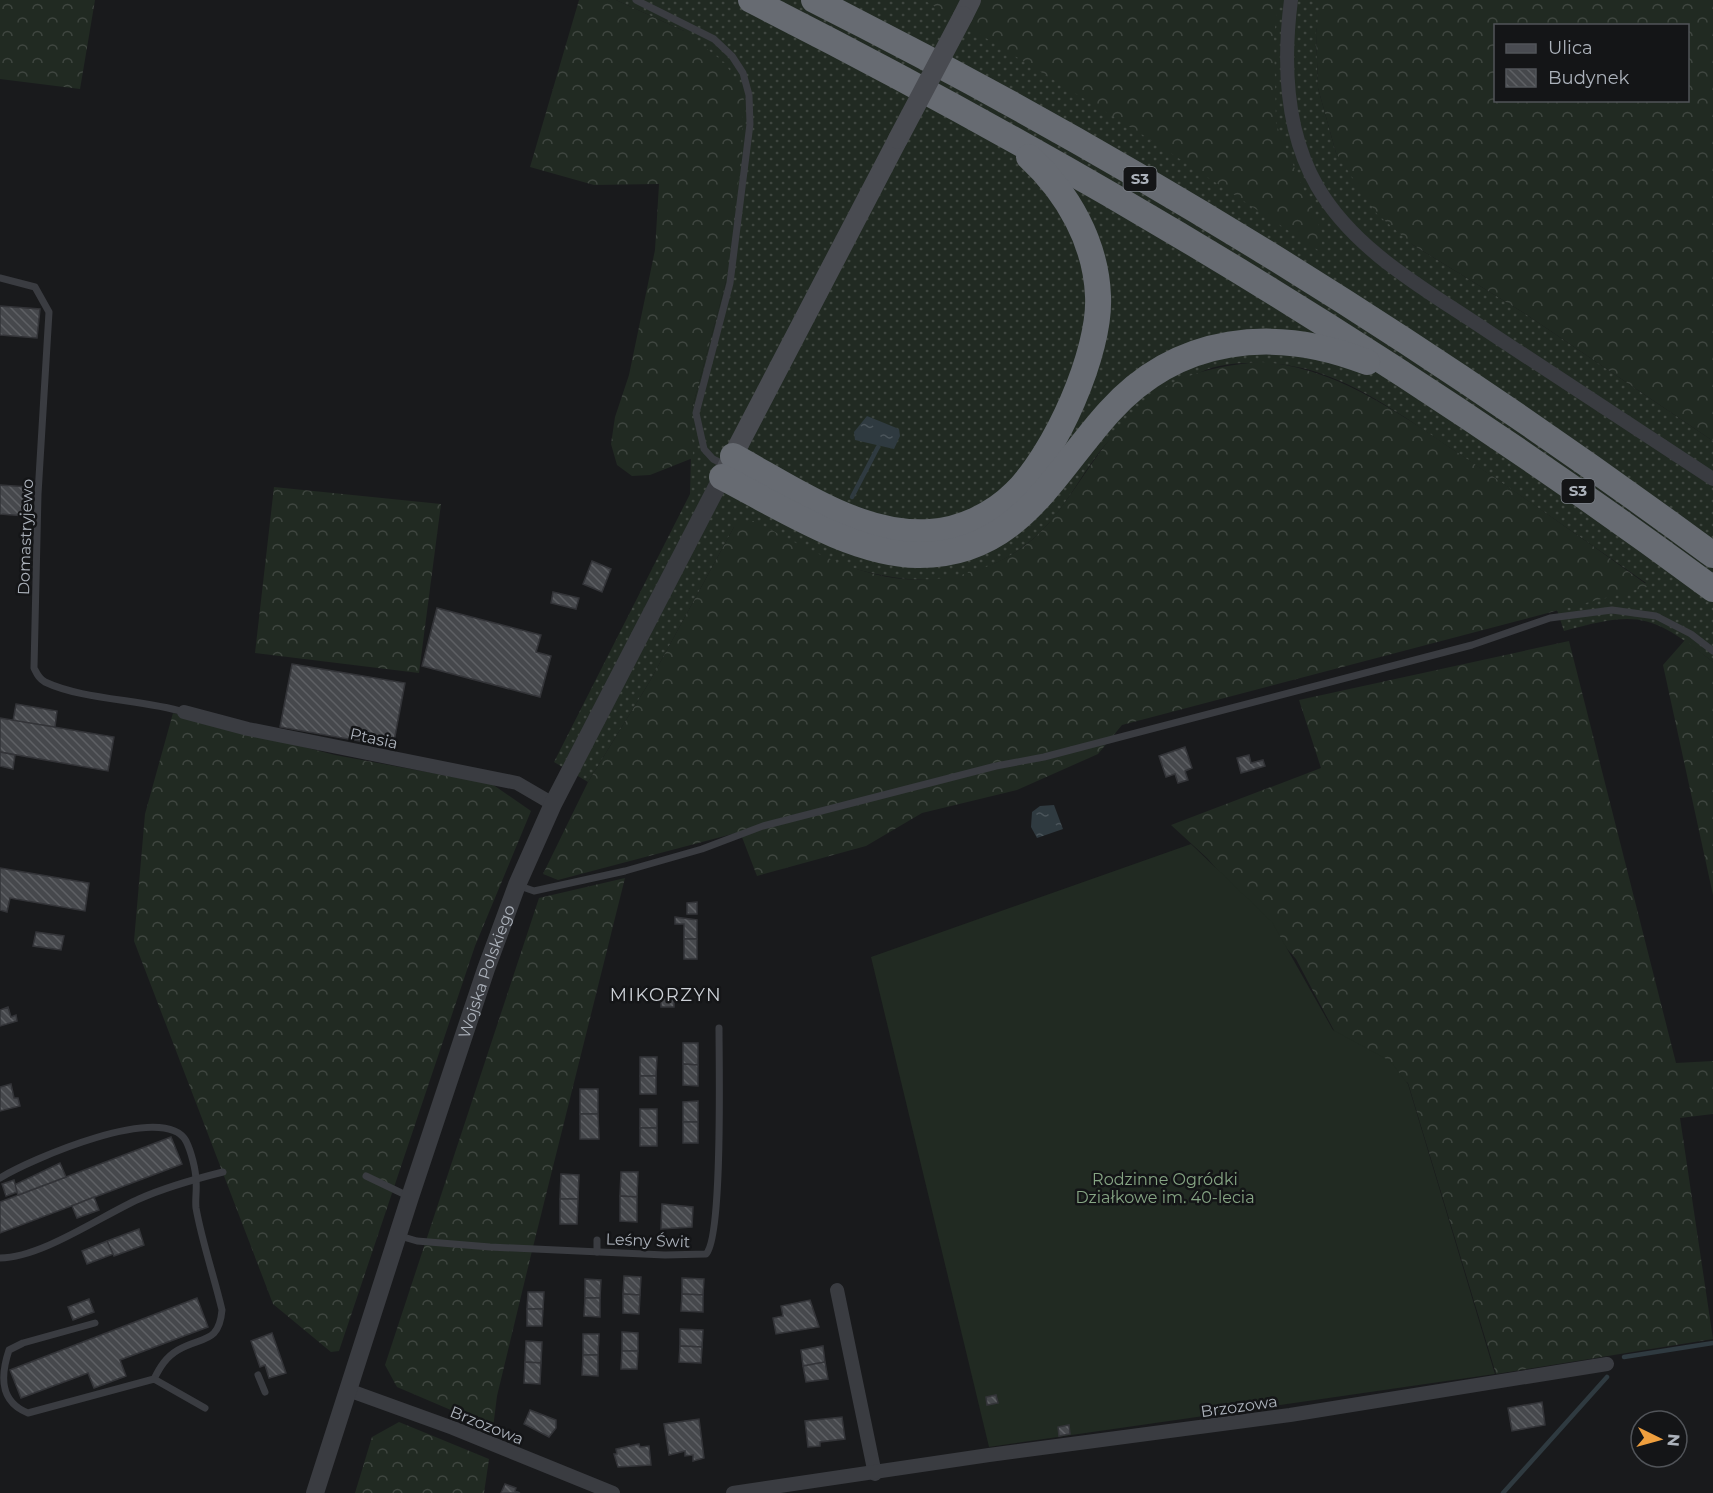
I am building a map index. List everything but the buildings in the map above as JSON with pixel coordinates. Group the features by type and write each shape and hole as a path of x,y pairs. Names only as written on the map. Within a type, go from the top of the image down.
{"highway":[{"name":"S3","path":"751,0 991,126 1231,266 1440,398 1559,478 1713,589"},
{"name":"S3","path":"813,0 1029,115 1293,271 1455,374 1713,555"},
{"path":"835,0 858,23"},
{"path":"727,466 840,513 880,527 905,532 939,531 973,521 1005,502 1023,484 1055,433 1086,368 1097,326 1097,289 1091,253 1071,209 1039,167 991,126"},
{"path":"727,466 861,544 898,553 937,554 983,542 1012,524 1034,505 1094,430 1125,396 1159,370 1208,349 1262,340 1320,347 1373,365 1440,398"}],"main road":[{"path":"727,466 967,8"}],"street":[{"path":"1291,0 1286,69 1294,127 1316,185 1344,223 1392,267 1713,479"},
{"name":"Wojska Polskiego","path":"315,1493 410,1197 517,885 553,804 727,466"},
{"name":"Ptasia","path":"184,712 305,741 518,783 553,804"},
{"path":"837,1290 875,1474"},
{"name":"Brzozowa","path":"733,1493 875,1474 989,1455 1290,1415 1607,1364"},
{"name":"Brzozowa","path":"348,1390 453,1428 613,1493"}],"lane":[{"path":"636,0 714,39 732,56 743,73 749,95 750,124 730,283 696,412 704,449 713,459 727,466"},
{"name":"Domastryjewo","path":"0,278 17,280 35,287 49,312 38,494 34,668 44,682 76,692 154,703 184,712"},
{"path":"517,885 534,891 625,871 702,849 763,826 996,766 1044,757 1472,645 1551,618 1612,610 1656,616 1691,634 1713,651"},
{"name":"Leśny Świt","path":"398,1235 417,1241 565,1254 597,1252 706,1254 712,1242 718,1144 718,1028"},
{"path":"0,1178 42,1156 140,1127 160,1126 175,1131 186,1140 196,1179 196,1207 222,1310 221,1325 214,1336 177,1350 163,1362 154,1379"},
{"path":"0,1258 19,1256 105,1218 140,1198 223,1172"},
{"path":"366,1176 410,1197"},
{"path":"597,1240 597,1252"},
{"path":"664,1264 665,1255"},
{"path":"95,1323 23,1343 9,1350 3,1361 2,1380 7,1400 14,1408 28,1413 154,1379 205,1408"},
{"path":"258,1376 265,1392"}],"green space":[{"path":"0,0 95,0 80,89 0,79"},
{"path":"579,0 616,0 684,31 725,63 744,94 740,169 726,281 692,409 693,458 650,475 632,476 617,465 611,444 615,417 629,375 655,250 659,184 594,185 530,167"},
{"path":"616,0 1321,0 1316,34 1318,88 1336,153 1413,245 1524,313 1713,441 1713,662 1675,634 1644,621 1610,620 1564,631 1556,607 1646,583 1405,418 1356,389 1309,370 1294,367 1262,363 1229,364 1201,372 1147,406 1110,439 1062,507 1037,535 999,562 970,573 940,579 916,580 890,577 836,563 734,527 650,681 588,782 554,762 690,494 692,409 726,281 684,31"},
{"path":"924,0 1279,0 1274,35 1276,124 1322,233 1321,252 1151,140"},
{"path":"1320,0 1713,0 1713,441 1524,313 1413,245 1377,214 1336,153 1318,88 1316,34"},
{"path":"1261,362 1290,366 1318,374 1345,385 1396,412 1580,537 1646,584 1647,587 1122,725 1098,754 1017,790 922,813 866,846 757,876 740,832 558,880 543,874 588,782 650,681 734,527 741,522 754,521 827,558 874,574 921,580 968,573 991,565 1031,541 1048,524 1125,420 1158,392 1182,379 1208,370"},
{"path":"274,487 441,504 419,673 255,653"},
{"path":"1685,640 1713,662 1713,895 1663,665"},
{"path":"1569,641 1676,1063 1713,1061 1713,1114 1680,1118 1713,1339 1496,1374 1408,1083 1346,1053 1296,959 1207,858 1171,825 1321,768 1299,700"},
{"path":"173,713 335,755 492,784 531,811 475,946 339,1351 331,1352 273,1304 134,941 145,814"},
{"name":"Rodzinne Ogródki Działkowe im. 40-lecia","path":"1191,844 1272,922 1333,1030 1390,1061 1408,1084 1495,1374 989,1447 871,957"},
{"path":"625,878 497,1396 493,1428 397,1387 385,1365 539,898"},
{"path":"399,1422 489,1459 484,1493 355,1493 372,1437"}],"water":[{"path":"867,416 899,429 900,436 894,449 855,440 854,432"},
{"path":"1054,805 1063,829 1037,838 1031,827 1032,812 1040,806"}],"waterway":[{"path":"852,497 878,447"},
{"path":"1624,1357 1713,1343"},
{"path":"1503,1493 1607,1377"}],"district":[{"name":"MIKORZYN","path":"666,995"}]}
